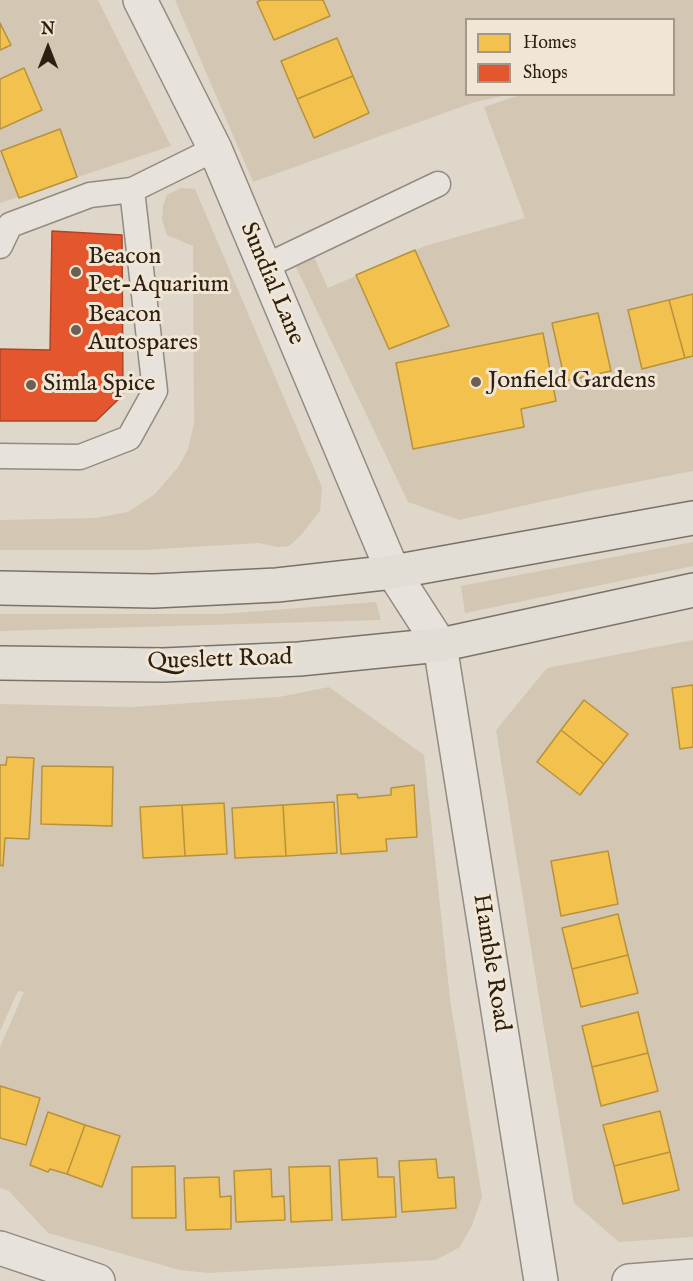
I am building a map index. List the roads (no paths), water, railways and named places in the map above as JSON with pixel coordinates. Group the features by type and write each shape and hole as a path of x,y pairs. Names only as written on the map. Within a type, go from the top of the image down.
{"highway":[{"path":"0,588 154,591 253,587 393,572 693,518"},
{"name":"Queslett Road","path":"0,663 163,665 299,659 440,645 693,590"}],"street":[{"name":"Sundial Lane","path":"140,0 215,149 393,572"},
{"path":"393,572 440,645"},
{"name":"Hamble Road","path":"440,645 541,1281"},
{"path":"0,1248 98,1281"},
{"path":"629,1281 693,1276"}],"lane":[{"path":"0,246 10,225 90,195 132,190 215,149"},
{"path":"264,267 438,184"},
{"path":"0,456 80,457 129,438 154,391 132,190"}],"place":[{"name":"Beacon Pet-Aquarium","path":"76,272"},
{"name":"Beacon Autospares","path":"76,330"},
{"name":"Jonfield Gardens","path":"476,382"},
{"name":"Simla Spice","path":"31,385"}]}
